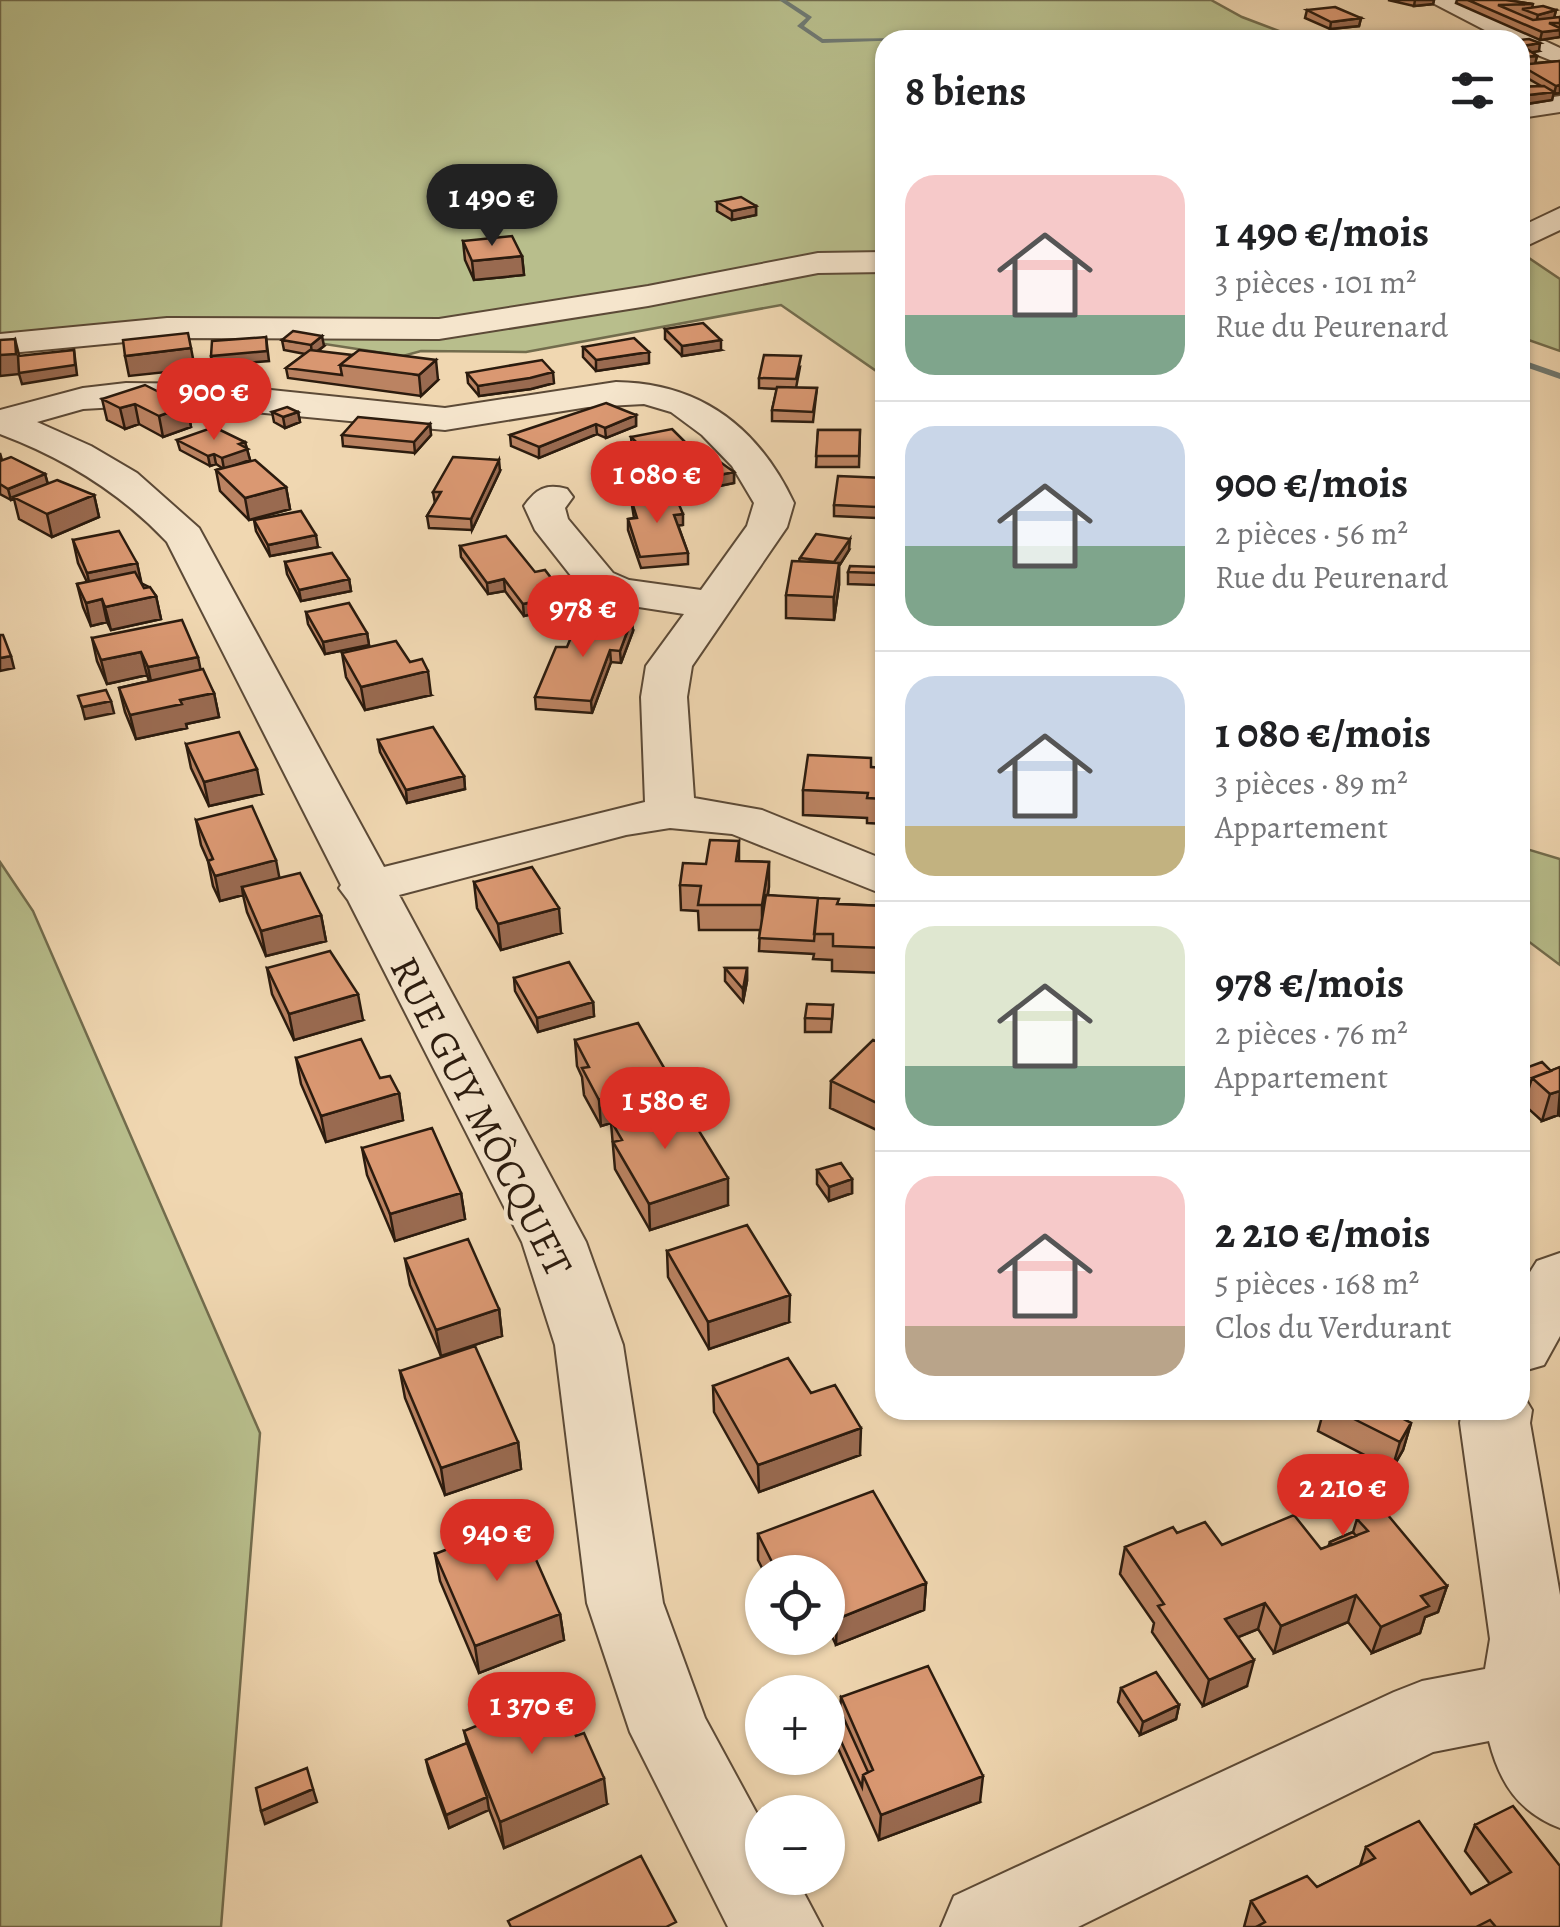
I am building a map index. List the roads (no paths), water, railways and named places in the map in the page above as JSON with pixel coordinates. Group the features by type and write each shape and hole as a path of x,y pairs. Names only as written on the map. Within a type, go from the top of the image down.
{"street":[{"path":"1442,0 1504,30"},
{"path":"1530,43 1560,57"},
{"path":"1533,85 1560,101"},
{"path":"1530,108 1560,101"},
{"path":"1530,234 1560,216"},
{"path":"0,344 167,328 439,329 648,296 818,263 875,262"},
{"path":"1,421 58,405 159,394 253,398 443,420 486,417 628,394 674,400 695,410 754,468 774,503 767,526 669,666 664,696 670,813"},
{"name":"RUE GUY MÔCQUET","path":"1,421 56,443 131,484 153,501 185,537 554,1242 589,1346 625,1603 670,1732 748,1882 778,1927"},
{"path":"553,496 544,506 549,521 598,582 619,591 712,605"},
{"path":"366,888 622,820 697,812 744,822 875,874"},
{"path":"1530,1329 1560,1278"},
{"path":"1495,1420 1529,1638 1519,1699 1534,1757 1560,1790"},
{"path":"985,1927 1422,1718 1519,1699"}],"waterway":[{"path":"782,0 810,18 800,26 822,41 875,40"},
{"path":"1530,366 1560,376"}]}
